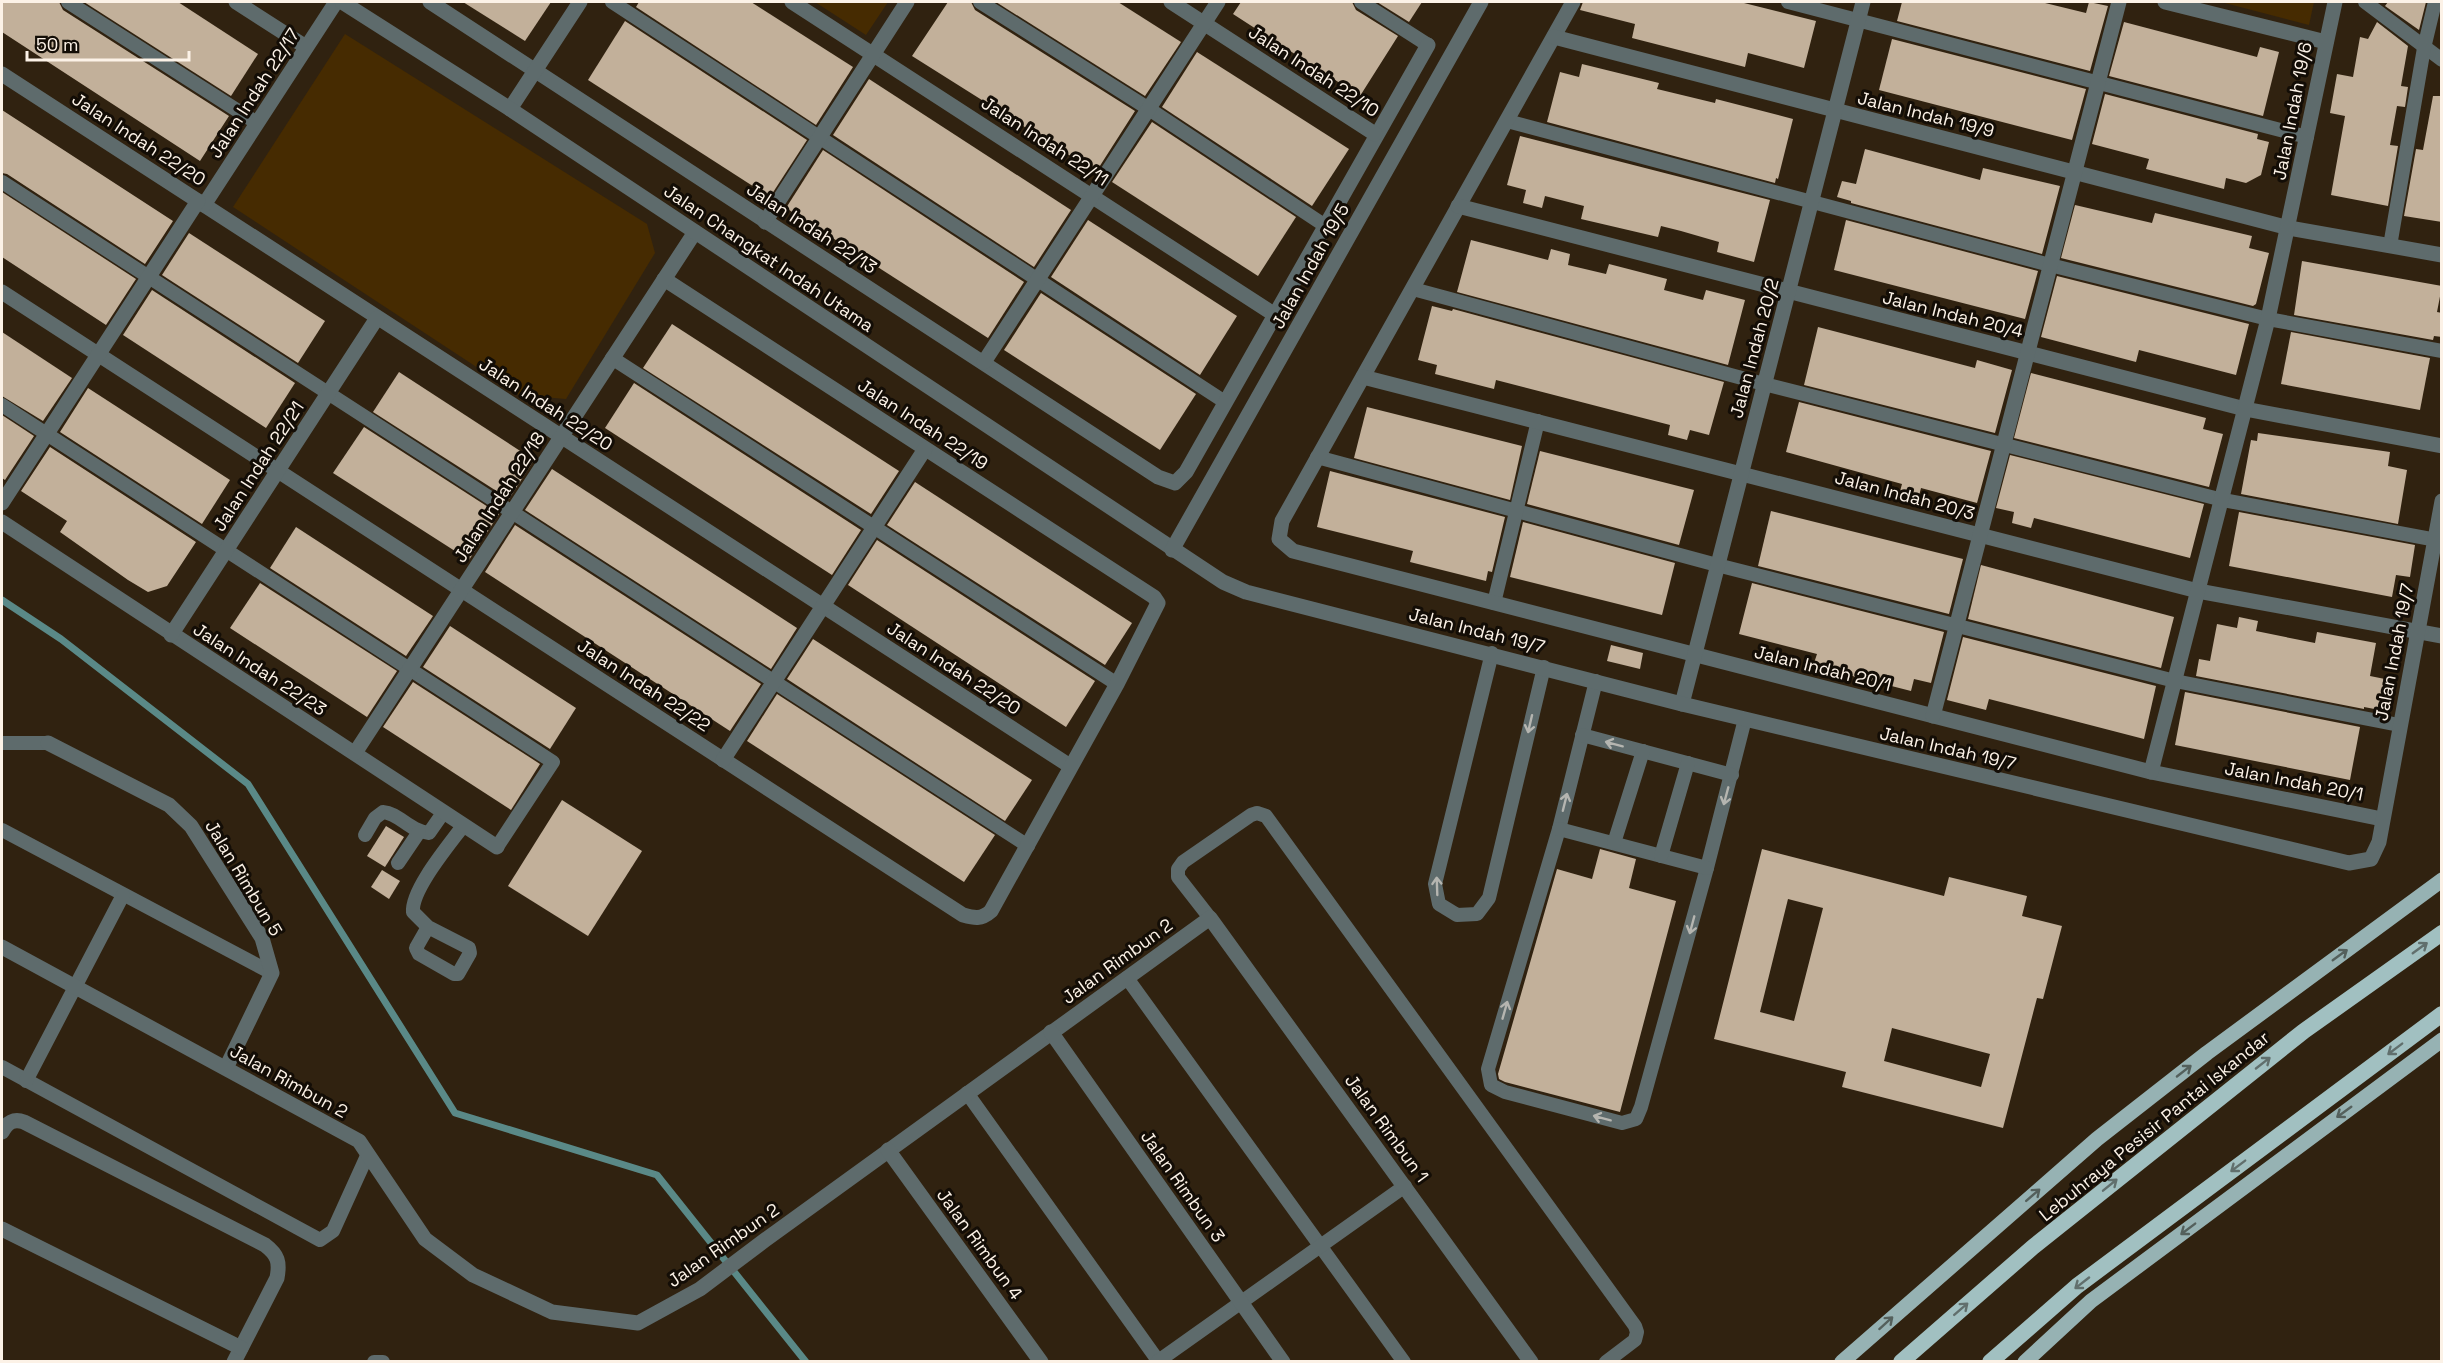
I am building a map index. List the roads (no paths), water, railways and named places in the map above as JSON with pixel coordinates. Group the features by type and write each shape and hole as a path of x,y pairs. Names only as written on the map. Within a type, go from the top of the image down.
{"highway":[{"name":"Lebuhraya Pesisir Pantai Iskandar","path":"1901,1362 2034,1247 2195,1117 2304,1031 2442,933"},
{"path":"1990,1362 2077,1286 2442,1014"}],"main road":[{"path":"1842,1362 2097,1139 2207,1053 2442,880"},
{"path":"2025,1362 2091,1301 2442,1040"}],"street":[{"path":"236,2 306,47"},
{"name":"Jalan Indah 22/17","path":"2,503 148,277 257,123 336,2"},
{"name":"Jalan Changkat Indah Utama","path":"342,2 510,109 1172,550"},
{"name":"Jalan Indah 22/13","path":"430,2 1166,482 1175,483 1186,472 1226,402"},
{"path":"510,109 580,2"},
{"name":"Jalan Indah 22/11","path":"792,2 1275,315"},
{"path":"765,222 907,2"},
{"name":"Jalan Indah 22/10","path":"1171,2 1375,134"},
{"path":"984,362 1218,2"},
{"name":"Jalan Indah 19/5","path":"1172,550 1481,2"},
{"path":"1317,457 1573,2"},
{"name":"Jalan Indah 20/2","path":"1682,704 1863,2"},
{"path":"1933,716 1978,535 2004,444 2025,353 2119,2"},
{"path":"2165,2 2326,42"},
{"name":"Jalan Indah 19/6","path":"2151,772 2268,319 2335,2"},
{"name":"Jalan Indah 19/9","path":"1554,37 2289,228 2442,255"},
{"path":"1226,402 1375,134 1428,45"},
{"name":"Jalan Indah 22/20","path":"2,74 1071,765"},
{"name":"Jalan Indah 20/4","path":"1458,206 2245,410 2442,446"},
{"name":"Jalan Indah 22/18","path":"355,753 694,232"},
{"name":"Jalan Indah 22/19","path":"664,279 1154,597 1158,603 1117,684"},
{"name":"Jalan Indah 22/22","path":"2,292 963,915 979,918 991,911 1028,846"},
{"name":"Jalan Indah 22/21","path":"171,635 378,318"},
{"name":"Jalan Indah 20/3","path":"1363,377 2198,591 2442,636"},
{"path":"723,760 926,449"},
{"name":"Jalan Indah 20/1","path":"1317,457 1282,521 1279,539 1293,551 2151,772 2382,819"},
{"name":"Jalan Indah 19/7","path":"1172,550 1223,582 1246,592 1492,653 1682,704 2349,863 2371,859 2379,842 2399,725 2438,540 2442,501"},
{"name":"Jalan Indah 22/23","path":"2,522 497,848"},
{"path":"1028,846 1117,684"},
{"name":"Jalan Rimbun 5","path":"48,743 169,805 191,826 262,938 272,974"},
{"name":"Jalan Rimbun 2","path":"2,947 359,1141 424,1239 473,1275 552,1312 638,1323 700,1289 888,1150 1210,918"},
{"name":"Jalan Rimbun 1","path":"1210,918 1531,1362"},
{"path":"226,1068 272,974"},
{"name":"Jalan Rimbun 3","path":"1051,1032 1283,1362"},
{"path":"2,1132 9,1122 17,1120 24,1122 265,1245 275,1252 280,1263 277,1278 237,1355 2,1229"},
{"name":"Jalan Rimbun 4","path":"888,1150 1041,1362"}],"lane":[{"path":"68,2 257,123"},
{"path":"612,2 1226,402"},
{"path":"980,2 1149,109 1324,225"},
{"path":"1361,2 1428,45"},
{"path":"1788,2 2307,137"},
{"path":"2365,2 2442,60"},
{"path":"2390,246 2424,48 2435,2"},
{"path":"1507,121 2050,265 2268,319 2442,351"},
{"path":"2,182 1028,846"},
{"path":"1413,289 1764,384 2223,500 2438,540"},
{"path":"612,358 1117,684"},
{"path":"2,405 553,762 497,848"},
{"path":"1494,603 1538,421"},
{"path":"1317,457 1717,565 2175,681 2399,725"},
{"path":"1492,653 1435,884 1439,904 1457,915 1477,914 1489,898 1544,667"},
{"path":"1596,681 1558,829 1488,1069 1491,1085 1505,1092 1622,1123 1636,1119 1641,1107 1732,775 1745,719"},
{"path":"1582,735 1732,775"},
{"path":"2,743 48,743"},
{"path":"1614,843 1643,752"},
{"path":"1661,856 1688,763"},
{"path":"365,835 375,818 383,812 389,813 418,832 429,832 443,813"},
{"path":"1210,918 1178,877 1178,869 1183,862 1251,815 1257,813 1266,816 1635,1326 1637,1332 1635,1340 1606,1362"},
{"path":"428,927 413,912 413,904 423,885 463,826"},
{"path":"1558,829 1707,868"},
{"path":"2,830 272,974"},
{"path":"398,863 418,832"},
{"path":"26,1080 123,895"},
{"path":"1127,978 1404,1362"},
{"path":"2,1067 320,1240 333,1231 367,1156"},
{"path":"967,1093 1158,1361 1405,1186"},
{"path":"374,1362 383,1362"}],"waterway":[{"path":"2,600 61,639 248,784 455,1113 657,1175 806,1362"}]}
